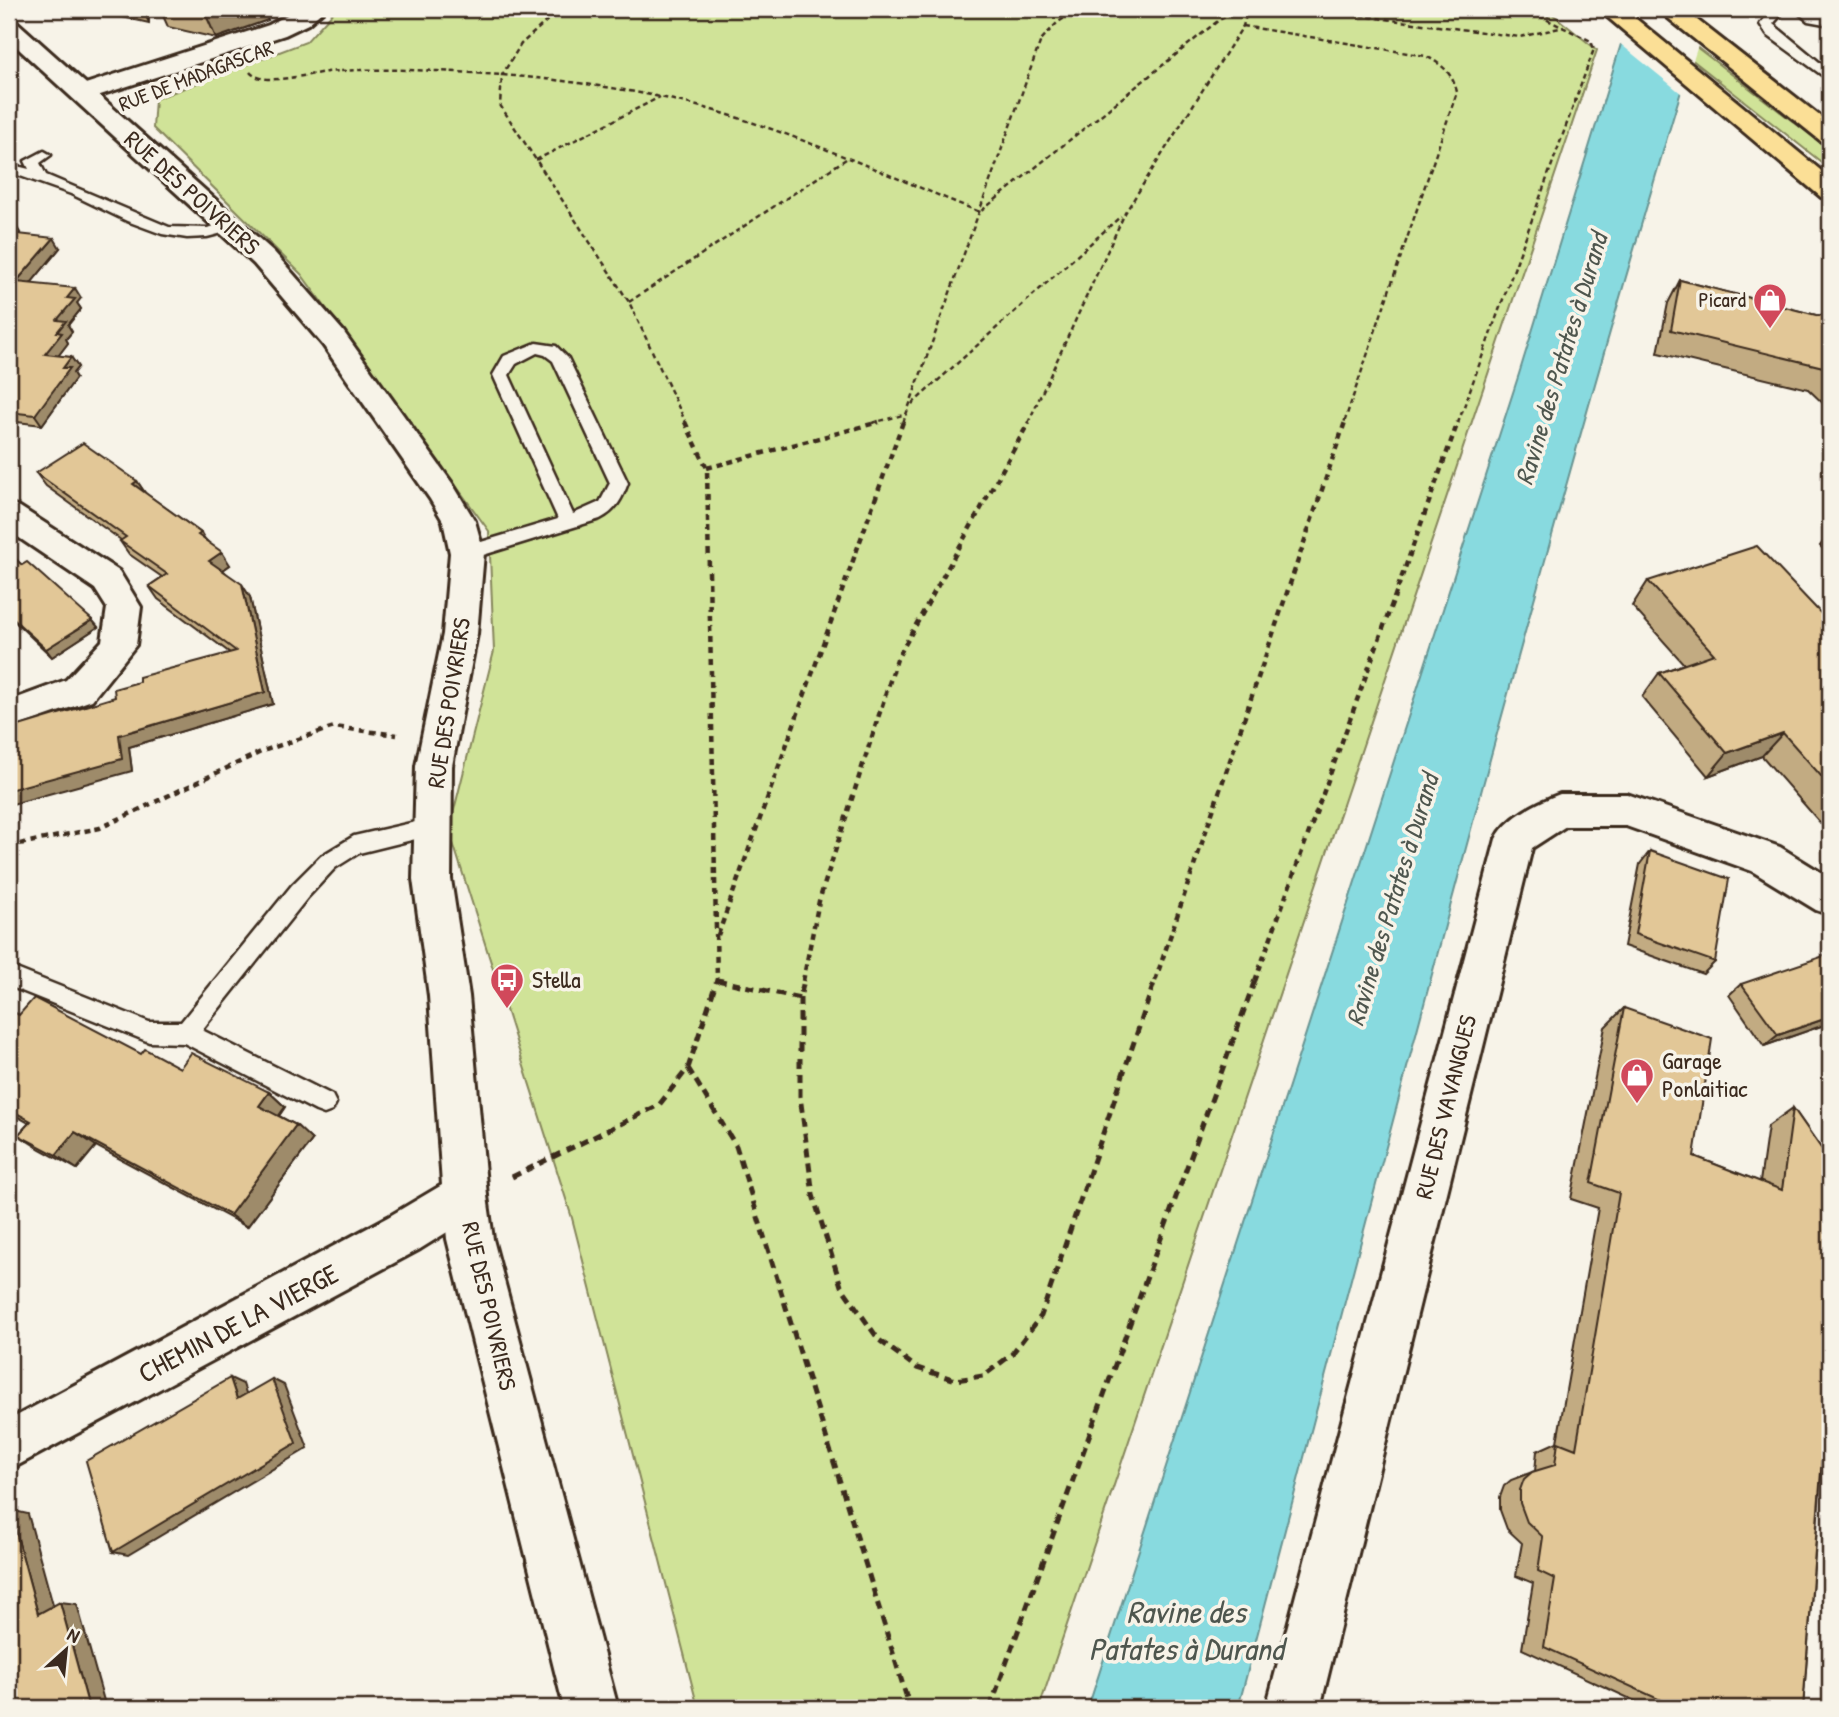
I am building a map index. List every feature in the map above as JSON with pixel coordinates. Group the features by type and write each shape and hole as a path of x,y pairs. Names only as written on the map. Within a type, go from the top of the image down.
{"main road":[{"path":"1610,9 1830,191"},
{"path":"1669,9 1830,136"}],"street":[{"name":"RUE DE MADAGASCAR","path":"92,102 277,30 313,9"},
{"name":"RUE DE MADAGASCAR","path":"92,102 287,41 300,32 320,9"},
{"name":"RUE DES POIVRIERS","path":"9,27 282,277 340,348 441,491 459,521 467,553 460,634 434,766 432,878 449,996 465,1196 473,1252 591,1708"},
{"path":"9,514 107,580 124,607 119,645 79,690 9,715"},
{"name":"RUE DES VAVANGUES","path":"1293,1708 1515,839 1560,810 1627,810 1766,859 1830,898"},
{"name":"CHEMIN DE LA VIERGE","path":"9,1446 404,1233 465,1196"}],"lane":[{"path":"1780,9 1766,24 1772,33 1830,77"},
{"path":"1800,9 1813,18 1830,20"},
{"path":"40,178 32,161 44,155"},
{"path":"9,168 77,191 169,233 208,234 229,227"},
{"path":"467,553 603,512 611,504 619,483 560,358 550,351 536,348 514,356 503,364 500,375 568,522"},
{"path":"186,1033 300,891 328,862 355,845 433,827"},
{"path":"9,976 149,1032 186,1033 324,1103"}],"path":[{"path":"465,1196 519,1174 659,1105 688,1068 717,980 707,468 629,302 500,105 502,75 521,44 560,9"},
{"path":"717,939 1041,40 1057,23 1077,9"},
{"path":"980,212 1219,20 1242,9"},
{"path":"1243,26 1426,56 1442,64 1454,78 1457,92 1041,1316 1011,1355 983,1376 956,1380 917,1368 879,1340 841,1286 813,1195 800,1096 800,998 819,901 897,659 1034,412 1125,213 1243,26 1248,9"},
{"path":"1310,9 1520,37 1577,26"},
{"path":"990,1708 1594,49 1591,41 1525,9"},
{"path":"1538,9 1565,27"},
{"path":"285,80 327,72 377,70 502,75 578,83 660,97 755,124 980,212"},
{"path":"536,160 660,97"},
{"path":"629,302 846,159"},
{"path":"910,405 1125,213"},
{"path":"707,468 907,414"},
{"path":"9,846 100,828 263,751 334,727 439,740"},
{"path":"717,980 800,998"},
{"path":"688,1068 736,1146 910,1708"}],"green space":[{"path":"336,9 1546,9 1597,50 1039,1708 698,1708 572,1218 449,830 494,651 489,531 301,274 153,128 155,99 306,42"},
{"path":"1628,9 1647,9 1830,150 1830,169"}],"water":[{"name":"Ravine des Patates à Durand","path":"1635,9 1706,9 1581,431 1522,643 1238,1708 1088,1708 1519,374 1621,44"}],"pier":[{"path":"1631,9 1705,9 1709,12 1682,94 1618,42"}],"building":[{"path":"178,9 224,9 206,15"},
{"path":"9,233 54,238 16,282 75,288 67,298 75,299 57,320 66,321 57,332 62,333 45,354 71,357 63,368 70,368 35,415 9,412"},
{"path":"1680,280 1816,315 1830,316 1830,373 1823,367 1671,330"},
{"path":"83,443 137,481 133,484 201,533 198,535 222,552 209,561 242,584 265,692 119,735 122,759 9,790 9,729 115,697 114,689 139,682 139,677 236,651 149,586 167,574 120,541 126,537 36,473"},
{"path":"1757,546 1830,623 1830,786 1783,733 1727,753 1659,673 1714,654 1648,581"},
{"path":"9,553 22,565 27,562 92,620 46,649 9,615"},
{"path":"1650,851 1729,879 1715,962 1635,934"},
{"path":"1830,954 1830,1017 1778,1035 1741,984"},
{"path":"34,998 141,1054 145,1049 180,1068 191,1053 269,1092 259,1106 296,1125 230,1215 75,1132 56,1155 18,1135 31,1121 9,1109 9,1010 19,1015"},
{"path":"1624,1008 1712,1039 1694,1156 1782,1190 1793,1108 1830,1161 1830,1353 1803,1708 1678,1708 1544,1647 1555,1579 1538,1571 1543,1537 1527,1522 1520,1503 1520,1490 1524,1479 1532,1472 1555,1465 1558,1442 1576,1449 1619,1193 1591,1183"},
{"path":"230,1378 237,1399 272,1379 296,1443 113,1552 86,1461"},
{"path":"10,1510 38,1614 60,1602 89,1708 9,1708"}],"place":[{"name":"Picard","path":"1770,330"},
{"name":"Stella","path":"507,1010"},
{"name":"Garage Ponlaitiac","path":"1637,1105"}]}
